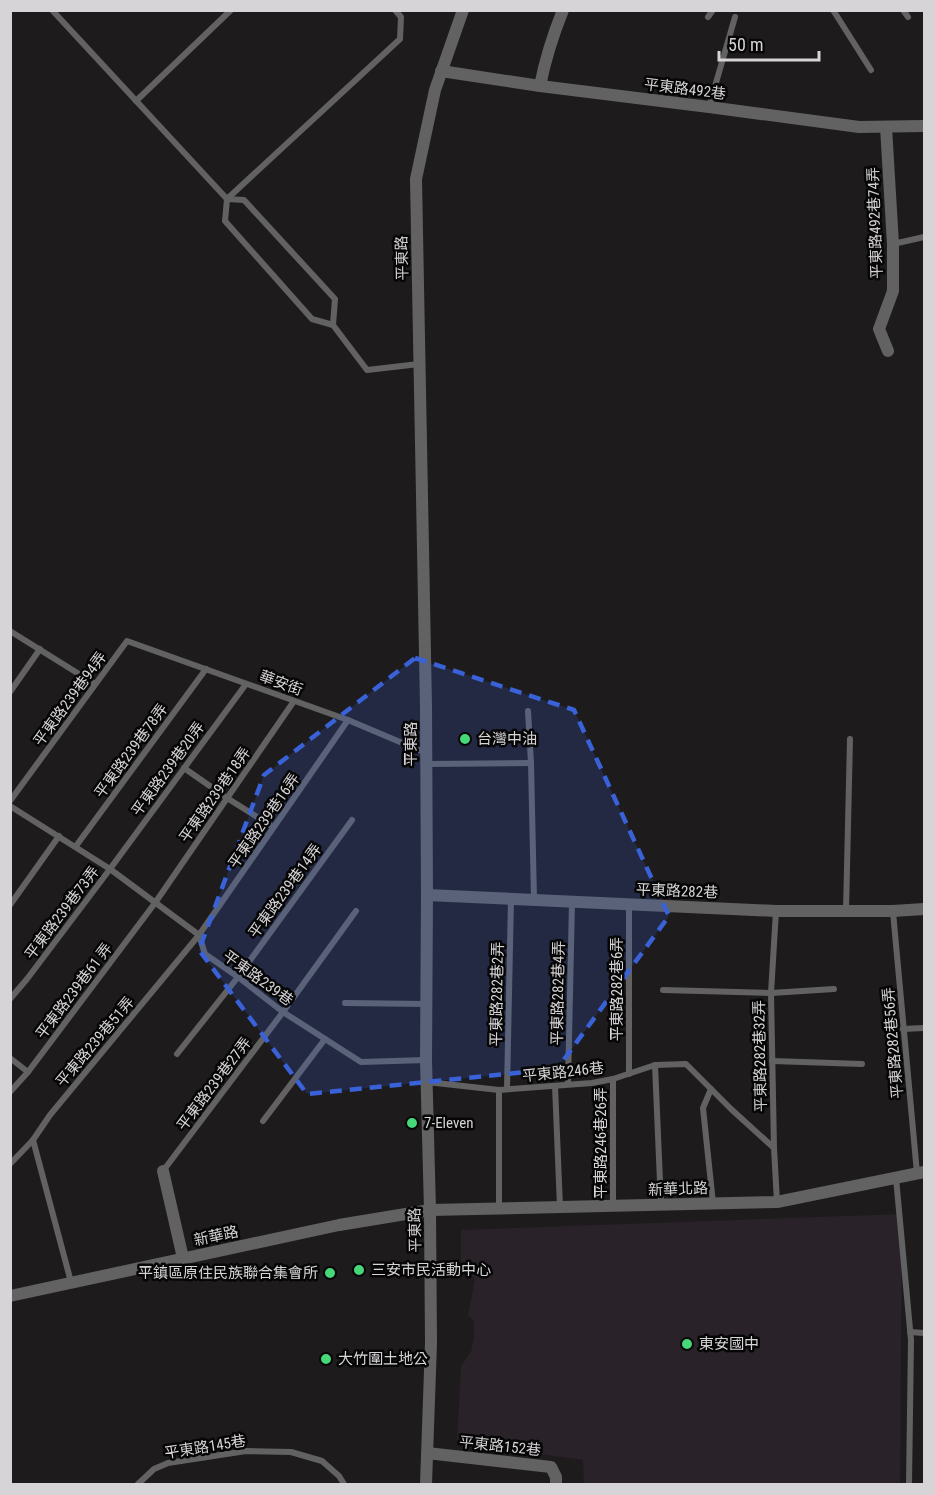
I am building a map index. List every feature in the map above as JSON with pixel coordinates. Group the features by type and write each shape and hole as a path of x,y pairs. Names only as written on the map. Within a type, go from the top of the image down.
{"street":[{"name":"平東路","path":"426,1485 431,1342 430,1210 426,1060 426,758 416,179 435,90 463,10"},
{"path":"540,86 544,66 563,10"},
{"name":"平東路492巷","path":"441,71 859,127 924,126"},
{"name":"平東路492巷74弄","path":"886,126 893,244 893,291 879,329 888,351"},
{"name":"平東路282巷","path":"427,895 776,910 924,909"},
{"path":"163,1171 183,1258"},
{"name":"新華北路","path":"430,1210 777,1202 920,1172"},
{"name":"新華路","path":"10,1296 339,1225 430,1210"},
{"name":"平東路152巷","path":"427,1453 551,1467 556,1477 556,1485"}],"lane":[{"path":"52,10 227,199 244,200 335,298 333,325"},
{"path":"136,100 231,10"},
{"path":"395,10 401,17 400,39 227,199 225,221 312,319 333,325 367,370 419,364"},
{"path":"708,17 713,10"},
{"path":"833,10 871,70"},
{"path":"903,10 908,17"},
{"path":"709,106 735,17"},
{"path":"893,244 924,237"},
{"path":"10,631 95,684"},
{"name":"華安街","path":"127,640 348,720 426,758"},
{"name":"平東路239巷94弄","path":"10,803 127,640"},
{"path":"10,692 40,649"},
{"name":"平東路239巷78弄","path":"76,846 206,669"},
{"name":"平東路239巷20弄","path":"110,869 246,684"},
{"name":"平東路239巷18弄","path":"155,903 294,701"},
{"path":"528,711 534,900"},
{"name":"平東路239巷16弄","path":"199,935 348,720"},
{"path":"846,911 850,739"},
{"path":"426,758 531,764"},
{"path":"184,768 273,827"},
{"name":"平東路239巷","path":"10,803 110,869 199,935 205,954 283,1012 361,1062 426,1060"},
{"name":"平東路239巷14弄","path":"177,1054 238,977 352,820"},
{"path":"10,905 59,836"},
{"name":"平東路239巷73弄","path":"10,999 110,869"},
{"name":"平東路282巷2弄","path":"507,1089 511,899"},
{"name":"平東路282巷4弄","path":"568,1084 572,902"},
{"name":"平東路239巷61 弄","path":"10,1092 28,1072 155,903"},
{"name":"平東路282巷6弄","path":"629,904 629,1074"},
{"name":"平東路282巷32弄","path":"776,910 771,993 777,1202"},
{"name":"平東路239巷27弄","path":"163,1171 356,911"},
{"name":"平東路282巷56弄","path":"893,911 903,1029 920,1172"},
{"name":"平東路239巷51弄","path":"10,1164 33,1140 50,1115 199,935"},
{"path":"663,990 771,993 834,989"},
{"path":"345,1003 426,1004"},
{"path":"903,1029 924,1028"},
{"path":"263,1121 325,1039"},
{"path":"10,1058 28,1072"},
{"path":"772,1061 862,1064"},
{"name":"平東路246巷","path":"427,1082 499,1090 592,1083 613,1079 655,1065 686,1064 774,1148"},
{"path":"655,1065 661,1205"},
{"name":"平東路246巷26弄","path":"613,1079 613,1206"},
{"path":"555,1086 560,1207"},
{"path":"711,1089 704,1108 713,1203"},
{"path":"499,1090 499,1208"},
{"path":"33,1140 71,1282"},
{"path":"896,1177 910,1332 909,1485"},
{"path":"910,1332 924,1333"},
{"name":"平東路145巷","path":"138,1485 154,1469 168,1463 246,1451 291,1452 322,1461 339,1476 344,1485"}],"highlighted area":[{"path":"415,658 574,710 669,916 557,1069 307,1094 199,950 264,775"}],"shaded area":[{"name":"東安國中","path":"902,1214 900,1484 584,1484 583,1460 457,1442 461,1366 471,1352 474,1336 474,1321 468,1315 475,1279 461,1266 461,1230"}],"place":[{"name":"台灣中油","path":"465,739"},
{"name":"7-Eleven","path":"412,1123"},
{"name":"三安市民活動中心","path":"359,1270"},
{"name":"平鎮區原住民族聯合集會所","path":"330,1273"},
{"name":"東安國中","path":"687,1344"},
{"name":"大竹圍土地公","path":"326,1359"}]}
